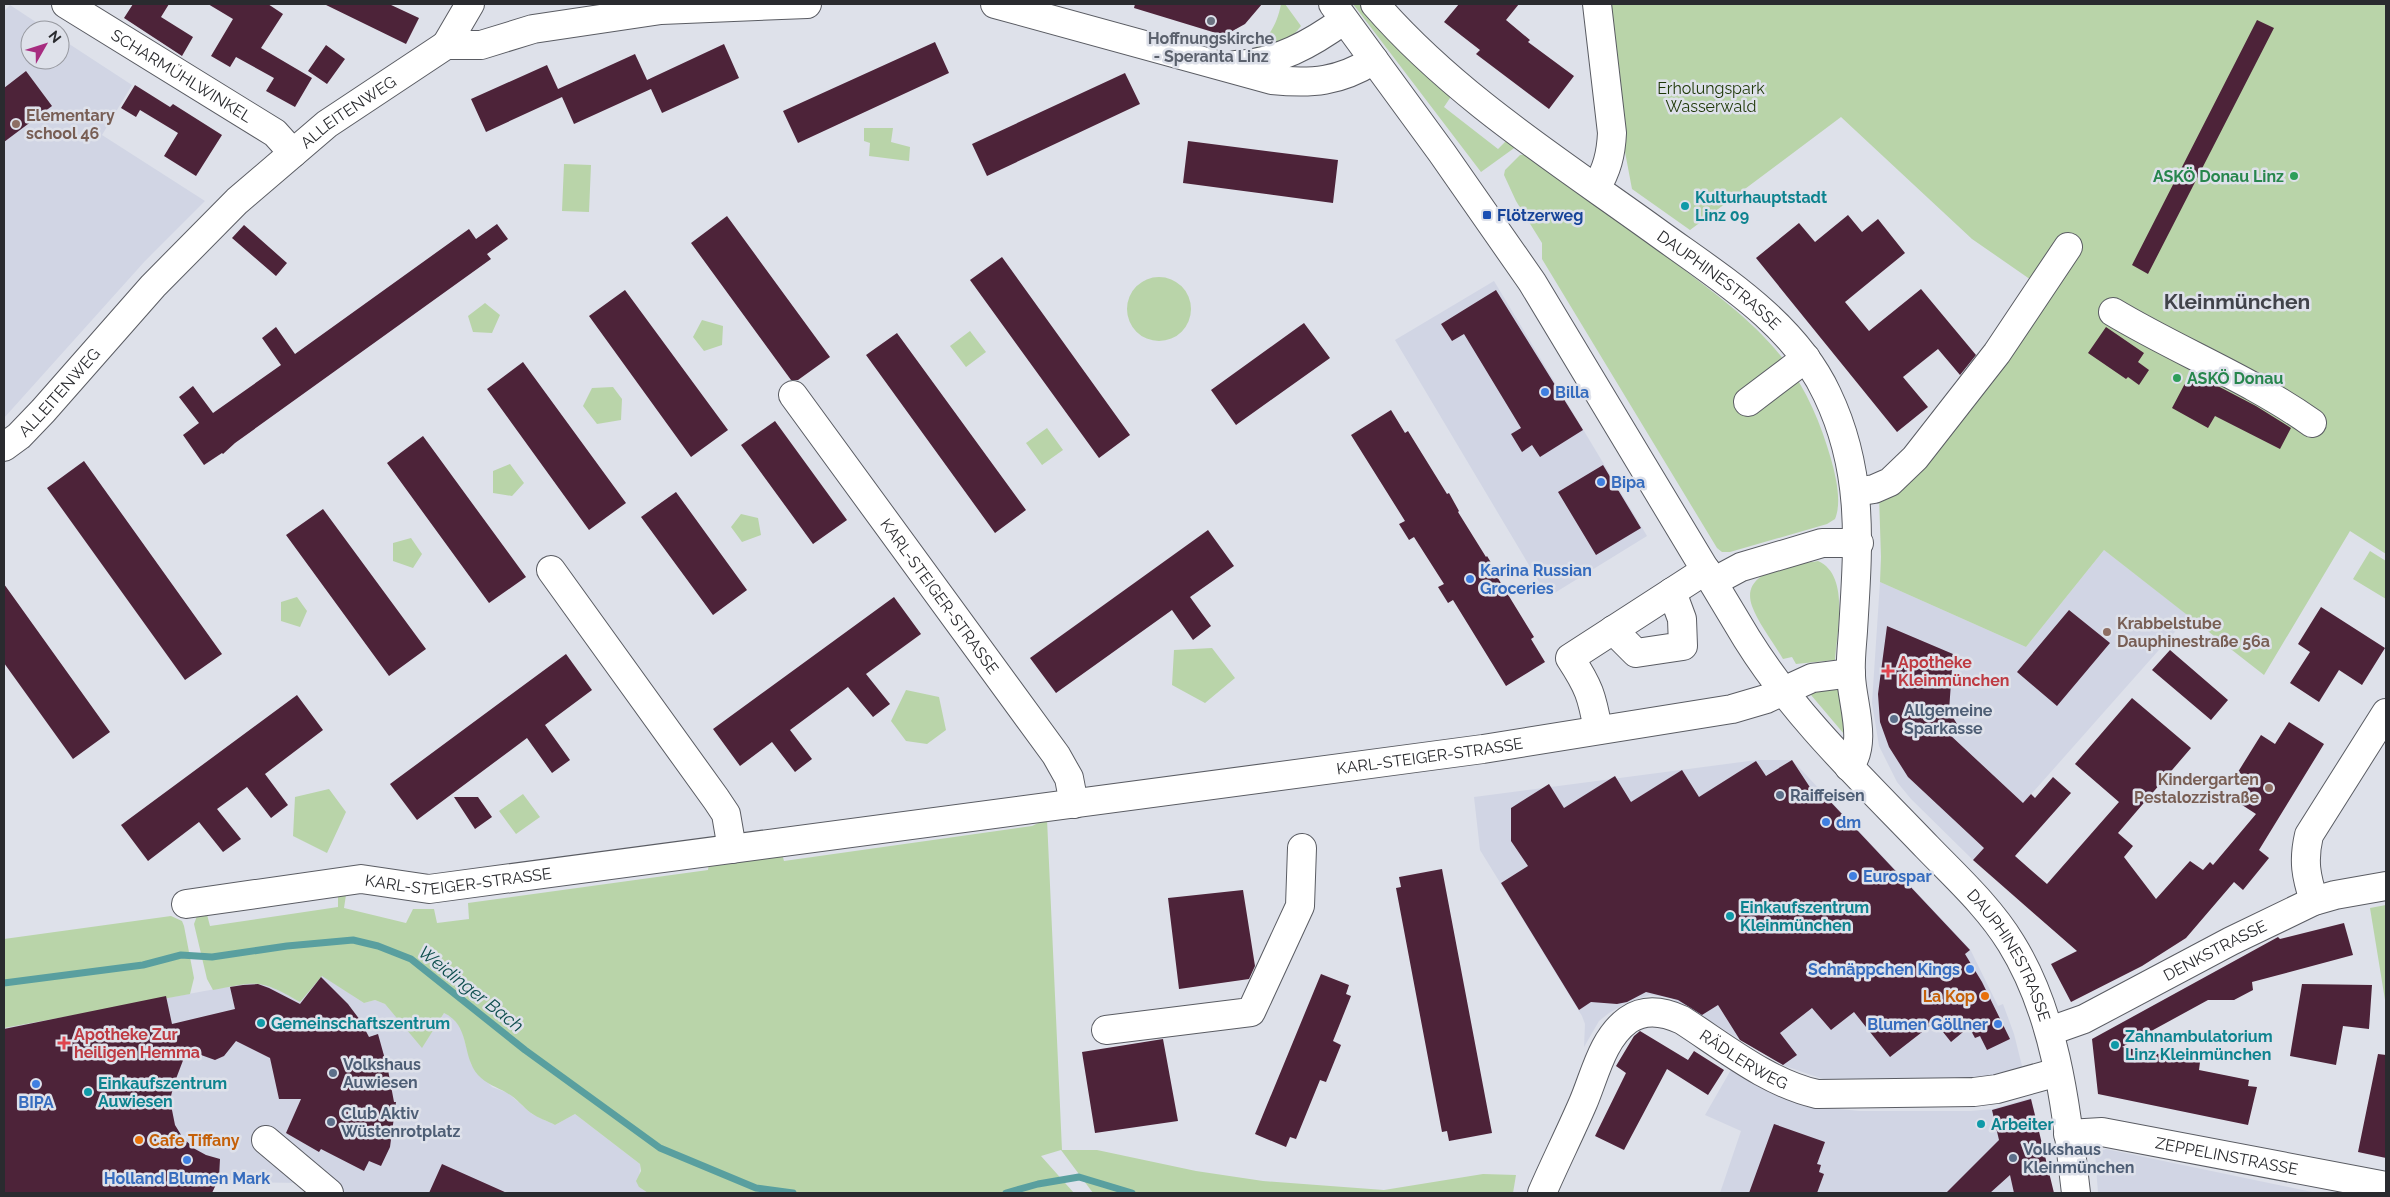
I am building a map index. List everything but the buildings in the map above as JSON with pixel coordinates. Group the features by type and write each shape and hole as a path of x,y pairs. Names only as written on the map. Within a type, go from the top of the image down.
{"street":[{"name":"SCHARMÜHLWINKEL","path":"66,4 274,134 293,153"},
{"path":"446,45 470,4"},
{"path":"446,45 482,45 533,29 661,10 807,4"},
{"path":"995,4 1272,80 1303,83 1328,81 1374,60"},
{"name":"DAUPHINESTRASSE","path":"1375,4 1398,30 1444,74 1482,105 1731,286 1771,319 1806,358 1827,393 1839,424 1849,457 1855,492 1859,543 1851,673 1858,744 1854,761 1849,767"},
{"path":"1596,188 1604,174 1611,153 1612,133 1597,4"},
{"path":"1225,66 1256,64 1284,56 1338,12"},
{"name":"DAUPHINESTRASSE","path":"1338,12 1487,215 1532,282 1782,692 1849,767 1984,907 2012,943 2033,984 2050,1031 2076,1193"},
{"name":"ALLEITENWEG","path":"4,447 43,411 153,286 201,236 293,153 341,114 446,45"},
{"path":"1855,492 1874,489 1890,482 1915,458 1998,353 2068,247"},
{"path":"2113,312 2143,330 2219,369 2312,424"},
{"path":"1748,402 1806,358"},
{"name":"KARL-STEIGER-STRASSE","path":"793,395 1056,755 1068,778 1074,804"},
{"path":"1598,730 1592,696 1587,684 1570,658 1672,592 1710,576 1822,543 1859,543"},
{"path":"551,570 726,814 732,849"},
{"path":"1613,630 1636,653 1683,646 1682,620 1672,592"},
{"path":"1782,692 1812,678 1851,673"},
{"name":"KARL-STEIGER-STRASSE","path":"186,904 361,879 429,889 1074,804 1483,749 1732,709 1782,692"},
{"path":"2314,901 2306,876 2305,855 2310,835 2386,713"},
{"path":"1106,1030 1251,1012 1300,906 1302,848"},
{"name":"DENKSTRASSE","path":"2050,1031 2084,1019 2231,941 2314,901 2335,895 2386,886"},
{"name":"RÄDLERWEG","path":"1542,1193 1583,1103 1602,1053 1619,1028 1629,1020 1642,1014 1668,1014 1682,1020 1776,1079 1797,1090 1817,1094 1974,1092 2058,1072"},
{"name":"ZEPPELINSTRASSE","path":"2068,1134 2102,1132 2386,1186"},
{"path":"266,1140 329,1193"}],"shaded area":[{"path":"10,5 33,20 20,20 20,70 70,70 70,45 132,85 102,135 205,201 145,261 4,418 4,11"},
{"path":"1494,281 1647,536 1548,597 1395,340"},
{"path":"2104,550 2189,616 1973,860 1911,799 1897,782 1879,746 1872,703 1880,582 2026,647"},
{"name":"Einkaufszentrum Kleinmünchen","path":"1757,760 1792,760 1970,949 1998,1006 2003,1004 2014,1034 2023,1070 2002,1076 1956,1081 1823,1079 1785,1066 1670,998 1650,995 1628,1002 1609,1013 1599,1021 1584,1047 1585,1024 1582,1016 1480,850 1474,797"},
{"path":"322,975 364,1003 375,1000 385,1004 422,1047 444,1013 452,1017 461,1028 471,1064 492,1087 508,1093 532,1114 555,1125 575,1114 640,1164 639,1187 648,1193 329,1193 299,1183 238,1182 219,1177 211,1193 4,1193 4,1028 248,983 260,982 276,988 300,1002"},
{"path":"1732,1068 1808,1106 1860,1111 1971,1111 1992,1109 2031,1098 2054,1193 1720,1193 1741,1131 1705,1115"},
{"path":"2106,1149 2317,1193 2098,1193 2095,1153"}],"green space":[{"path":"1281,4 1285,4 1301,26 1296,33 1280,44 1252,50 1263,41 1271,30"},
{"path":"1353,4 1362,4 1452,95 1444,107 1498,149 1509,138 1517,146 1481,172"},
{"name":"ASKÖ Donau","path":"1605,4 2386,4 2386,554 2350,531 2264,675 2104,550 2026,647 1880,582 1879,496 1887,475 2037,284 1972,239 1841,117 1690,230 1632,189 1622,136"},
{"path":"864,128 893,128 891,142 910,147 909,161 869,156 870,143 864,141"},
{"path":"1527,154 1705,286 1734,309 1773,346 1800,383 1823,433 1838,489 1838,505 1835,519 1827,524 1730,552 1722,552 1717,548 1542,259 1542,243 1516,201 1504,175 1505,170 1520,155"},
{"path":"564,164 591,165 589,212 562,211"},
{"path":"1153,277 1165,277 1182,286 1189,297 1191,309 1189,321 1182,332 1165,341 1153,341 1141,336 1132,327 1127,315 1127,303 1132,291 1141,282"},
{"path":"485,303 500,315 492,333 473,332 468,316"},
{"path":"702,320 723,326 722,345 704,351 693,337"},
{"path":"970,331 986,352 966,367 950,346"},
{"path":"613,387 622,399 621,420 597,424 583,406 592,388"},
{"path":"1047,428 1063,450 1042,465 1026,443"},
{"path":"510,464 524,483 512,496 493,493 493,471"},
{"path":"741,514 758,518 761,535 742,542 731,527"},
{"path":"411,538 422,554 413,568 393,561 393,543"},
{"path":"2370,551 2386,561 2386,599 2353,579"},
{"path":"1818,561 1828,568 1834,578 1838,591 1839,620 1835,660 1796,664 1792,657 1783,659 1755,613 1750,594 1754,584 1761,577 1772,571"},
{"path":"297,597 307,611 300,627 281,621 281,602"},
{"path":"1212,648 1235,678 1205,703 1172,685 1174,650"},
{"path":"1843,687 1848,735 1844,734 1811,695 1811,691"},
{"path":"906,690 939,697 946,730 927,744 906,741 891,721"},
{"path":"329,789 346,812 327,853 293,836 295,797"},
{"path":"523,794 540,817 516,834 499,811"},
{"path":"1047,819 1062,1150 1097,1150 1196,1171 1263,1181 1384,1190 1483,1174 1516,1175 1513,1193 1093,1193 1061,1150 1041,1156 1074,1193 648,1193 639,1187 636,1181 641,1171 640,1164 575,1114 555,1125 534,1115 510,1095 481,1078 469,1059 458,1025 444,1013 422,1048 385,1004 375,1000 364,1003 322,976 300,1002 276,989 258,984 213,990 207,979 194,924 197,916 205,907 210,926 338,907 338,893 346,895 344,908 406,923 413,909 434,909 437,923 469,919 468,903 708,870 709,863 782,854 784,861 1032,826"},
{"path":"2386,905 2386,1006 2370,908"},
{"path":"171,916 182,921 184,926 194,978 190,994 4,1028 4,939"}],"waterway":[{"name":"Weidinger Bach","path":"4,983 143,965 181,955 212,957 287,946 353,940 378,946 411,959 525,1050 660,1148 756,1188 793,1193"},
{"name":"Weidinger Bach","path":"1006,1193 1038,1184 1079,1177 1132,1193"}],"place":[{"name":"Hoffnungskirche - Speranta Linz","path":"1211,21"},
{"name":"Elementary school 46","path":"16,124"},
{"name":"ASKÖ Donau Linz","path":"2294,176"},
{"name":"Kulturhauptstadt Linz 09","path":"1685,206"},
{"name":"Flötzerweg","path":"1487,215"},
{"name":"ASKÖ Donau","path":"2177,378"},
{"name":"Billa","path":"1545,392"},
{"name":"Bipa","path":"1601,482"},
{"name":"Karina Russian Groceries","path":"1470,579"},
{"name":"Krabbelstube Dauphinestraße 56a","path":"2107,632"},
{"name":"Apotheke Kleinmünchen","path":"1888,671"},
{"name":"Allgemeine Sparkasse","path":"1894,719"},
{"name":"Kindergarten Pestalozzistraße","path":"2269,788"},
{"name":"Raiffeisen","path":"1780,795"},
{"name":"dm","path":"1826,822"},
{"name":"Eurospar","path":"1853,876"},
{"name":"Einkaufszentrum Kleinmünchen","path":"1730,916"},
{"name":"Schnäppchen Kings","path":"1970,969"},
{"name":"La Kop","path":"1985,996"},
{"name":"Gemeinschaftszentrum","path":"261,1023"},
{"name":"Blumen Göllner","path":"1998,1024"},
{"name":"Apotheke Zur heiligen Hemma","path":"64,1043"},
{"name":"Zahnambulatorium Linz Kleinmünchen","path":"2115,1045"},
{"name":"Volkshaus Auwiesen","path":"333,1073"},
{"name":"BIPA","path":"36,1084"},
{"name":"Einkaufszentrum Auwiesen","path":"88,1092"},
{"name":"Club Aktiv Wüstenrotplatz","path":"331,1122"},
{"name":"Arbeiter","path":"1981,1124"},
{"name":"Cafe Tiffany","path":"139,1140"},
{"name":"Volkshaus Kleinmünchen","path":"2013,1158"},
{"name":"Holland Blumen Mark","path":"187,1160"}],"district":[{"name":"Kleinmünchen","path":"2237,302"}],"park label":[{"name":"Erholungspark Wasserwald","path":"1711,97"}]}
